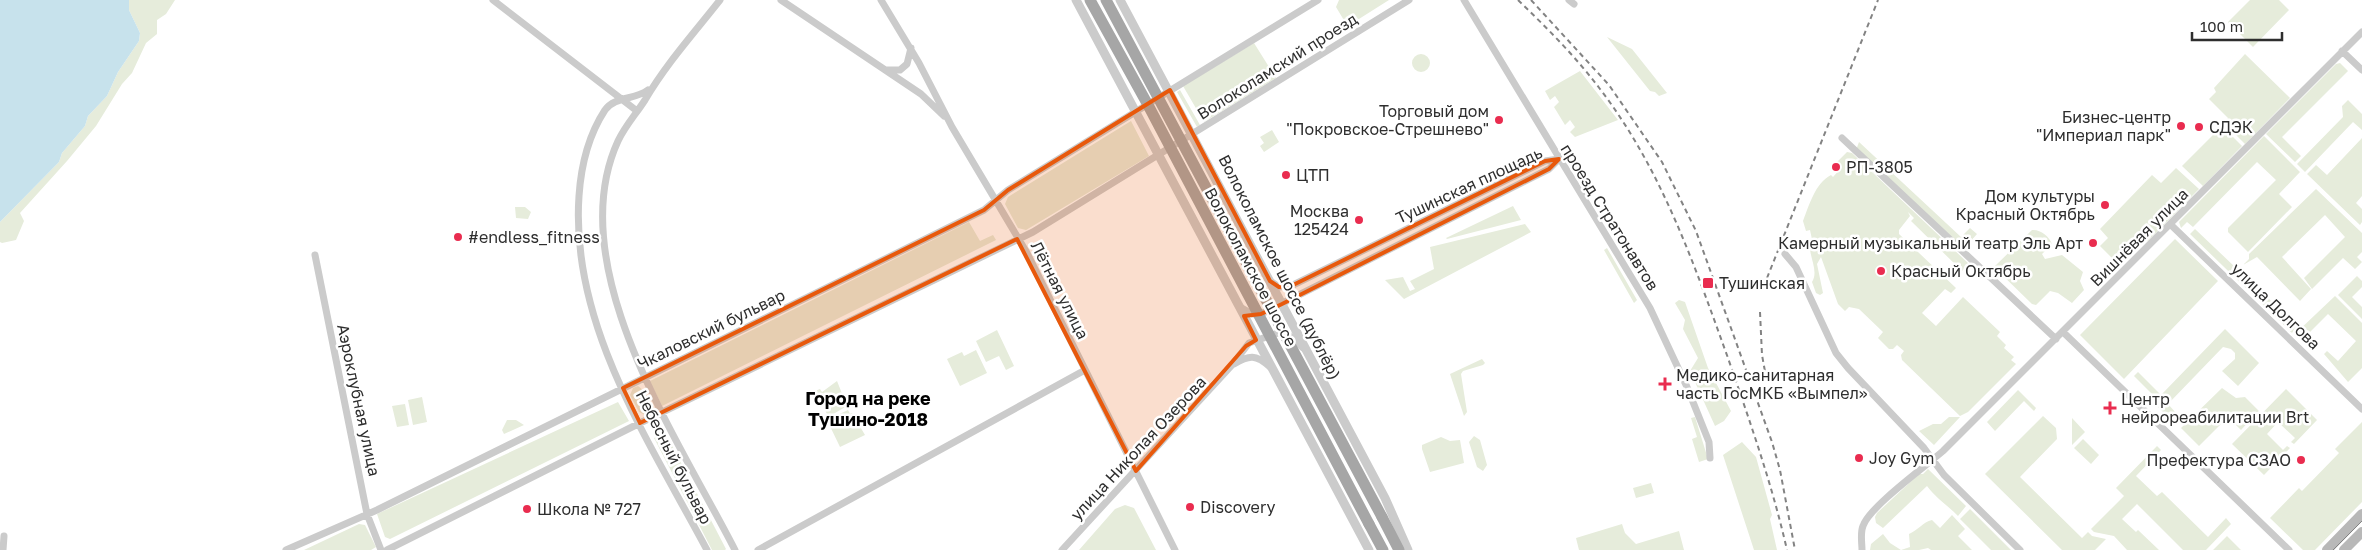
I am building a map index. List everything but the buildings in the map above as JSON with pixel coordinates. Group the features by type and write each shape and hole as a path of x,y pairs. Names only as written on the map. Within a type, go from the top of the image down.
{"main road":[{"name":"Волоколамское шоссе","path":"1090,0 1148,104 1383,550"},
{"name":"Волоколамское шоссе","path":"1106,0 1399,550"},
{"path":"2327,550 2362,514"},
{"path":"2344,550 2362,532"}],"street":[{"path":"493,0 637,111"},
{"name":"Небесный бульвар","path":"720,0 650,88 617,142 609,166 605,188 602,230 611,287 645,376 735,550"},
{"path":"781,0 921,94 941,112 952,127"},
{"name":"Лётная улица","path":"882,0 911,48 952,127 1027,253 1175,550"},
{"path":"1076,0 1369,550"},
{"name":"Волоколамское шоссе (дублёр)","path":"1120,0 1170,90 1304,348 1385,498 1408,550"},
{"path":"1136,111 1318,0"},
{"name":"Волоколамский проезд","path":"1160,156 1410,0"},
{"name":"проезд Стратонавтов","path":"1464,0 1650,308 1689,392 1709,442 1710,458"},
{"name":"Вишнёвая улица","path":"1862,550 1863,526 1872,514 2056,339 2362,32"},
{"path":"884,69 900,70 907,64 911,48"},
{"path":"2342,51 2362,70"},
{"path":"1120,80 1130,86 1143,85 1152,76 1154,61"},
{"name":"Небесный бульвар","path":"650,88 640,96 622,99 611,104 606,110 587,148 581,169 579,207 582,264 589,299 612,364 640,423 707,550"},
{"name":"Чкаловский бульвар","path":"286,550 367,514 984,210 995,200 1136,111"},
{"path":"1842,138 2056,339"},
{"path":"387,550 640,423 1033,232 1160,156"},
{"name":"Тушинская площадь","path":"1270,280 1279,287 1291,286 1545,161 1559,159"},
{"name":"Тушинская площадь","path":"1238,305 1247,312 1256,315 1282,304 1549,170 1559,159"},
{"name":"улица Долгова","path":"2170,224 2362,409"},
{"path":"1785,254 1796,267 1836,353 1855,377 1933,458 1944,475 2020,550"},
{"name":"Аэроклубная улица","path":"314,255 354,452 360,472 367,514 381,550"},
{"path":"2063,332 2288,550"},
{"name":"улица Николая Озерова","path":"1062,550 1233,364 1246,346 1256,340 1285,333 1304,348"},
{"path":"1233,364 1251,356 1259,358 1271,368"},
{"path":"758,550 1085,370"},
{"path":"3,550 4,536"}],"highlighted area":[{"path":"1170,90 1270,281 1279,287 1291,286 1545,161 1559,159 1549,169 1282,304 1261,314 1244,316 1256,340 1246,346 1136,471 1017,239 640,423 623,388 984,210 1008,190"}],"green space":[{"path":"129,0 175,0 166,14 157,20 157,34 146,43 132,73 122,84 96,126 20,213 24,221 16,240 0,242 0,222 59,162 62,153 85,126 88,116 107,96 118,72 139,41 140,33 129,10"},
{"path":"1339,0 1389,0 1351,24 1345,22 1336,7"},
{"path":"2250,0 2279,0 2289,10 2253,47 2228,22"},
{"path":"1607,37 1632,49 1667,93 1659,96 1655,92 1650,91"},
{"path":"1254,43 1276,78 1204,122 1183,86"},
{"path":"1421,54 1429,59 1430,63 1425,71 1421,72 1413,67 1412,63 1417,55"},
{"path":"2245,54 2290,98 2245,144 2224,123 2228,118 2209,99 2216,92 2214,88"},
{"path":"2340,63 2348,71 2282,137 2301,156 2295,162 2266,134 2336,64"},
{"path":"1580,71 1618,120 1575,137 1570,132 1575,127 1570,120 1565,125 1554,107 1559,102 1555,96 1550,100 1545,91"},
{"path":"1180,90 1200,125 1197,127 1177,92"},
{"path":"2348,100 2362,114 2362,130 2353,122 2305,172 2297,164 2343,117 2342,106"},
{"path":"1131,121 1149,156 1026,230 1018,228 1005,204 1008,197"},
{"path":"2222,126 2242,146 2203,186 2182,166"},
{"path":"1272,130 1279,142 1264,152 1260,146 1264,143 1260,137"},
{"path":"2264,136 2300,172 2279,194 2292,207 2248,252 2228,232 2228,228 2276,180 2257,162 2193,227 2187,222 2181,228 2179,222"},
{"path":"2362,138 2362,196 2356,203 2362,209 2362,222 2360,225 2307,174 2316,165 2327,175"},
{"path":"1859,142 1961,237 1970,228 1977,234 1963,250 1856,150"},
{"name":"Красный Октябрь","path":"1847,152 1852,153 1969,264 1962,271 1911,221 1914,218 1908,212 1910,216 1899,230 1899,234 1956,288 1951,293 1945,289 1922,313 1936,326 1963,297 2000,332 1997,336 2006,345 2004,348 2014,357 2011,360 2016,364 1968,412 1960,416 1902,360 1901,355 1904,351 1897,345 1893,349 1889,349 1878,338 1883,332 1859,309 1849,307 1845,311 1838,304 1821,257 1817,264 1823,293 1820,295 1816,293 1812,282 1815,273 1810,250 1810,245 1813,244 1810,230 1806,231 1803,221 1817,189 1825,179 1831,175 1833,177 1842,167 1837,162"},
{"path":"2176,168 2199,189 2148,241 2137,242 2115,261 2100,246 2108,238 2100,229 2152,175 2161,183"},
{"path":"2316,189 2362,233 2362,252 2357,257 2362,262 2355,269 2343,258 2312,289 2304,278 2345,237 2325,215 2282,257 2311,289 2300,301 2257,257 2243,265 2249,259 2249,254"},
{"path":"1513,206 1521,220 1446,238"},
{"path":"515,207 525,207 531,212 528,219 516,218"},
{"path":"969,222 980,241 993,235 996,240 662,406 650,381"},
{"path":"1525,224 1531,232 1404,299 1385,280 1403,277 1410,291 1415,289 1410,281 1434,269 1430,247"},
{"path":"2195,229 2235,267 2248,274 2247,276 2296,327 2292,333 2190,234"},
{"path":"2032,230 2044,234 2052,244 2042,254 2045,259 2062,255 2083,272 2080,281 2084,290 2072,303 2058,293 2050,291 2036,305 2032,304 1996,269 1995,266"},
{"path":"2175,239 2218,281 2124,379 2080,335"},
{"path":"1607,248 1637,300 1634,303 1604,250"},
{"path":"2357,276 2362,281 2362,287 2352,297 2362,307 2362,319 2338,295"},
{"path":"2335,296 2362,323 2362,368 2348,382 2324,354 2327,351 2338,361 2356,341 2328,314 2304,338 2297,332"},
{"path":"1679,300 1685,302 1708,368 1731,411 1724,421 1715,426 1690,371 1698,358 1683,329 1685,320 1675,303"},
{"path":"2225,329 2259,363 2238,386 2222,371 2235,359 2235,353 2231,349 2223,347 2168,404 2176,413 2171,420 2154,403 2157,399 2134,376 2138,372 2161,395"},
{"path":"997,330 1014,366 1006,370 999,356 986,362 976,341"},
{"path":"976,350 987,373 960,386 947,359 962,352 964,356"},
{"path":"1482,359 1485,363 1483,365 1463,371 1461,374 1467,412 1464,416 1450,374"},
{"path":"837,381 847,406 823,420 821,417 827,414 822,404 820,405 815,391 820,389 822,392"},
{"path":"638,386 650,404 650,411 645,415 639,412 630,395 633,388"},
{"path":"2222,388 2236,398 2245,397 2259,411 2241,430 2228,417 2199,446 2181,428"},
{"path":"2286,389 2317,420 2294,444 2291,442 2295,438 2278,422 2267,434 2283,450 2287,446 2290,448 2264,475 2232,444"},
{"path":"2018,390 2036,408 2034,411 2024,401 1995,431 1987,422"},
{"path":"422,397 427,422 413,425 408,400"},
{"path":"618,402 629,421 390,539 385,537 377,514"},
{"path":"405,404 409,425 397,427 392,406"},
{"path":"848,410 850,414 852,413 865,435 840,447 827,420"},
{"path":"2043,416 2056,428 2057,439 2020,477 2082,538 2088,532 2092,536 2106,539 2095,550 2062,550 1985,474"},
{"path":"1695,417 1708,459 1699,462 1692,439 1697,437 1691,418"},
{"path":"1949,417 1960,417 1934,445 1919,431 1933,424 1941,424"},
{"path":"2072,418 2085,432 2072,445"},
{"path":"507,420 516,420 524,425 504,434 502,430"},
{"path":"2362,422 2362,502 2315,550 2303,550 2270,518 2299,488 2302,491 2339,453 2335,449"},
{"path":"665,432 725,550 712,550 654,438"},
{"path":"1474,436 1480,440 1487,465 1483,471 1477,467 1469,442"},
{"path":"1441,437 1450,441 1460,440 1464,463 1430,472 1422,445"},
{"path":"2083,439 2099,455 2091,464 2074,448"},
{"path":"1742,442 1756,457 1772,515 1770,519 1777,550 1754,550 1723,455"},
{"path":"2157,446 2161,450 2136,476 2157,496 2162,492 2208,537 2226,518 2231,524 2206,550 2183,550 2137,504 2122,519 2136,532 2138,530 2159,550 2127,550 2114,536 2094,532 2091,529 2124,496 2116,488"},
{"path":"1928,469 1966,506 1958,516 1927,486 1883,528 1876,523 1875,517 1877,513 1919,474 1923,474"},
{"path":"1651,483 1654,493 1636,498 1633,488"},
{"path":"1125,505 1134,508 1156,550 1079,550 1115,509"},
{"path":"1970,509 2011,550 1991,550 1960,519"},
{"path":"1952,515 1965,529 1958,536 1972,550 1931,550 1928,548 1901,550 1910,547 1909,534 1932,520 1940,528"},
{"path":"359,524 365,525 376,547 371,550 304,550"},
{"path":"1622,524 1625,533 1636,544 1679,531 1684,550 1579,550 1576,538"},
{"path":"1883,534 1890,543 1901,550 1870,550 1871,544"},
{"path":"2227,536 2241,550 2213,550"}],"water":[{"path":"0,0 129,0 129,10 140,33 139,41 118,72 107,96 88,116 85,126 62,153 59,162 0,222"}],"tram line":[{"path":"2333,550 2362,521"}],"railway":[{"path":"1518,0 1561,43 1600,89 1622,120 1659,185 1689,253 1728,358 1768,477 1787,550"},
{"path":"1531,0 1609,85 1662,162 1696,231 1772,442 1780,470 1795,550"},
{"path":"1767,278 1878,0"},
{"path":"1760,312 1762,355 1766,377"}],"place":[{"name":"Торговый дом \"Покровское-Стрешнево\"","path":"1499,120"},
{"name":"Бизнес-центр \"Империал парк\"","path":"2181,126"},
{"name":"СДЭК","path":"2199,127"},
{"name":"РП-3805","path":"1836,167"},
{"name":"ЦТП","path":"1286,175"},
{"name":"Дом культуры Красный Октябрь","path":"2105,205"},
{"name":"Москва 125424","path":"1359,220"},
{"name":"#endless_fitness","path":"458,237"},
{"name":"Камерный музыкальный театр Эль Арт","path":"2093,243"},
{"name":"Красный Октябрь","path":"1881,271"},
{"name":"Тушинская","path":"1708,283"},
{"name":"Медико-санитарная часть ГосМКБ «Вымпел»","path":"1665,384"},
{"name":"Центр нейрореабилитации Brt","path":"2110,408"},
{"name":"Joy Gym","path":"1859,458"},
{"name":"Префектура СЗАО","path":"2301,460"},
{"name":"Discovery","path":"1190,507"},
{"name":"Школа № 727","path":"527,509"}],"district":[{"name":"Город на реке Тушино-2018","path":"868,408"}]}
